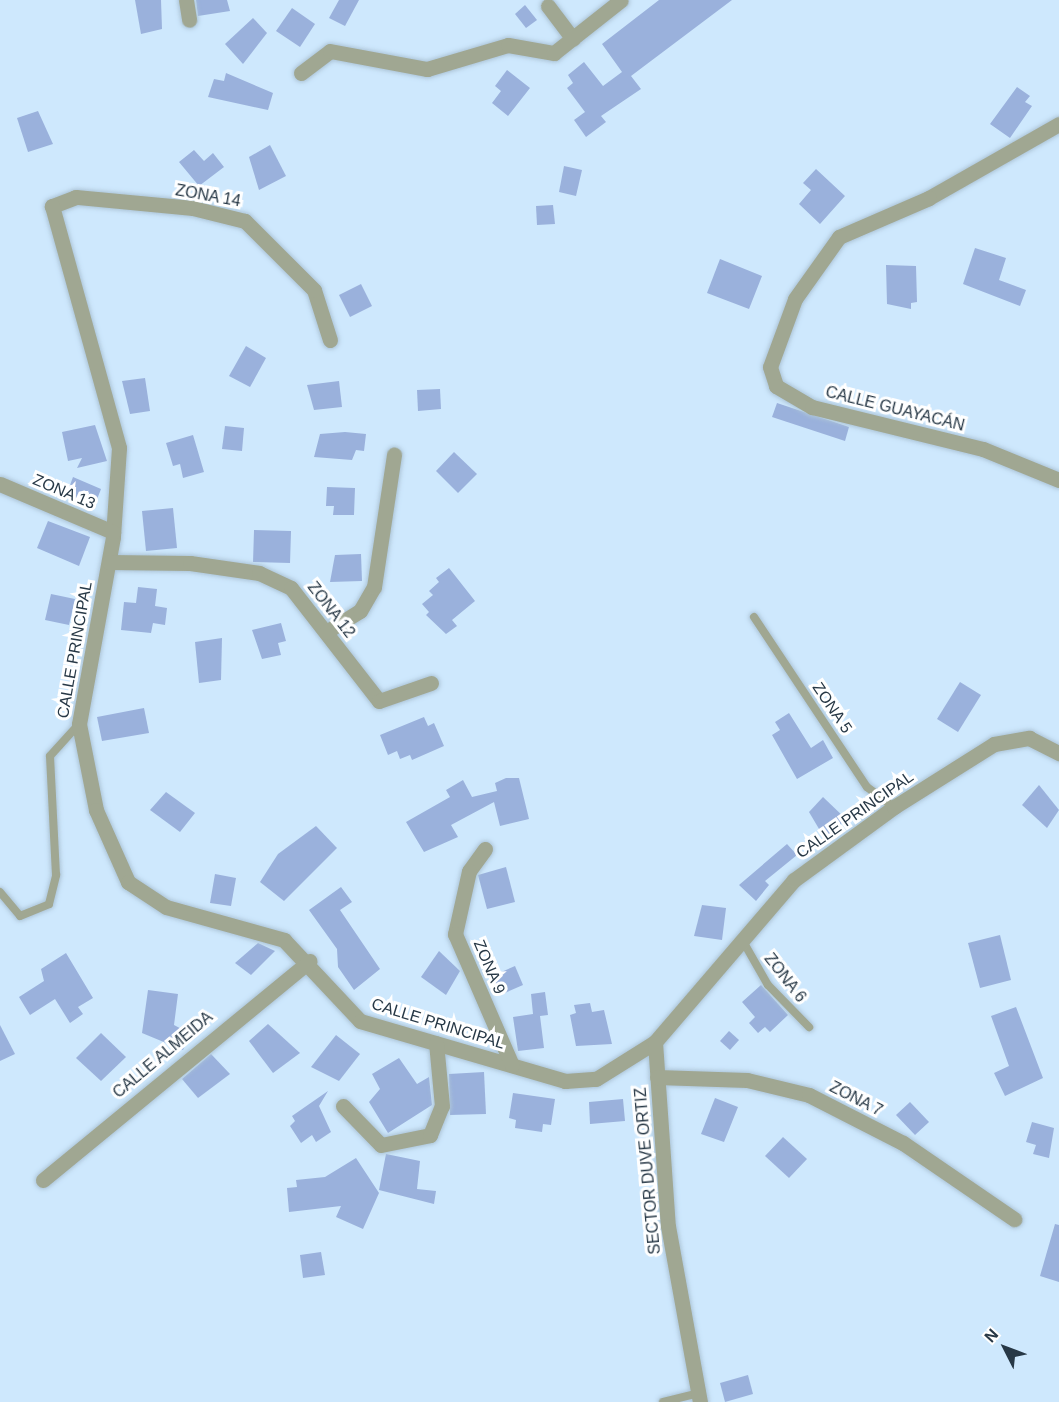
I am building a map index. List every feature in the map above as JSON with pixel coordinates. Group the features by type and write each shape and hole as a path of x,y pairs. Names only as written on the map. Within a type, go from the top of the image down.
{"street":[{"path":"186,0 189,20"},
{"path":"301,73 330,51 428,69 508,45 554,54 621,0"},
{"path":"548,6 573,39"},
{"name":"CALLE GUAYACÁN","path":"1059,124 929,198 839,237 795,299 770,367 776,386 812,407 983,449 1059,480"},
{"name":"ZONA 14","path":"52,206 76,197 193,208 245,221 314,290 330,340"},
{"name":"CALLE PRINCIPAL","path":"52,206 119,448 109,562 79,724 96,810 128,882 166,908 284,940 310,961 360,1021 565,1081 596,1079 655,1042 744,943 794,880 894,807 994,744 1029,738 1059,753"},
{"path":"326,632 360,611 374,587 394,455"},
{"name":"ZONA 13","path":"0,484 113,531"},
{"name":"ZONA 12","path":"109,562 190,563 259,573 291,588 379,700 431,683"},
{"name":"ZONA 9","path":"485,849 469,871 455,934 512,1065"},
{"name":"CALLE ALMEIDA","path":"43,1180 310,961"},
{"path":"343,1106 381,1145 430,1135 442,1106 436,1042"},
{"name":"SECTOR DUVE ORTIZ","path":"655,1042 668,1226 699,1397"},
{"name":"ZONA 7","path":"657,1077 747,1080 809,1095 903,1143 1014,1219"}],"lane":[{"name":"ZONA 5","path":"754,617 867,787 894,807"},
{"path":"0,892 20,916 49,904 56,875 50,756 79,724"},
{"name":"ZONA 6","path":"744,943 768,985 809,1027"},
{"path":"663,1402 699,1397"}],"building":[{"path":"135,0 161,0 162,29 141,34"},
{"path":"196,0 227,0 230,11 198,16"},
{"path":"339,0 359,0 345,26 329,18"},
{"path":"659,0 732,0 631,76 641,89 601,116 606,122 586,137 574,120 585,112 567,88 573,83 568,75 584,62 603,86 622,72 602,44"},
{"path":"525,5 537,20 526,28 515,14"},
{"path":"292,8 315,24 300,47 276,31"},
{"path":"253,18 267,33 243,64 225,44"},
{"path":"507,70 530,88 508,116 492,103 501,91 495,86"},
{"path":"226,73 273,93 268,110 208,97 214,79 224,81"},
{"path":"1017,87 1030,96 1025,102 1032,106 1010,138 990,124"},
{"path":"38,111 53,144 28,152 17,118"},
{"path":"270,145 286,176 259,190 249,157"},
{"path":"194,150 204,161 213,153 224,167 199,186 179,162"},
{"path":"564,166 582,170 576,196 559,192"},
{"path":"816,169 845,196 820,224 799,204 811,190 803,183"},
{"path":"553,205 555,224 537,225 536,206"},
{"path":"975,248 1006,258 999,280 1026,290 1020,306 963,284"},
{"path":"720,259 762,276 749,309 707,293"},
{"path":"886,265 916,266 917,302 911,303 911,309 887,304"},
{"path":"361,284 372,306 350,317 339,295"},
{"path":"246,346 266,358 250,387 229,376"},
{"path":"145,378 150,411 130,414 122,381"},
{"path":"339,381 342,407 314,410 307,385"},
{"path":"440,389 441,409 418,411 417,390"},
{"path":"777,403 849,427 845,441 772,417"},
{"path":"95,425 107,461 77,468 82,458 68,461 62,432"},
{"path":"225,426 244,428 242,451 222,449"},
{"path":"345,432 366,434 364,451 356,450 352,460 314,457 320,434"},
{"path":"193,435 204,472 183,478 180,464 173,466 166,443"},
{"path":"454,452 477,474 458,493 436,471"},
{"path":"73,477 101,489 96,502 87,504 66,496"},
{"path":"327,487 355,488 354,515 333,515 334,506 326,506"},
{"path":"173,508 177,548 146,551 142,511"},
{"path":"48,521 90,537 79,566 37,548"},
{"path":"254,530 291,531 290,563 253,562"},
{"path":"361,554 362,581 330,582 335,555"},
{"path":"449,568 475,601 452,620 457,626 446,634 426,615 429,612 422,604 433,595 429,591 439,582 436,578"},
{"path":"138,587 157,589 155,606 167,608 165,625 153,623 151,633 121,630 124,602 136,603"},
{"path":"51,594 75,599 69,625 45,620"},
{"path":"281,623 286,641 278,643 281,655 262,659 252,630"},
{"path":"222,638 221,680 199,683 195,642"},
{"path":"960,682 981,695 958,732 937,719"},
{"path":"144,708 149,733 102,741 97,717"},
{"path":"789,713 811,748 823,740 833,758 797,779 772,735 780,730 775,722"},
{"path":"424,717 428,726 434,723 444,746 412,760 410,755 400,759 397,751 388,755 380,735"},
{"path":"506,778 519,778 529,819 500,826 494,802 451,825 458,837 424,852 406,822 450,797 446,790 463,780 472,797 497,791 495,783"},
{"path":"1039,785 1059,810 1047,828 1022,805"},
{"path":"166,792 195,813 180,832 150,810"},
{"path":"823,797 846,819 825,839 809,812"},
{"path":"316,826 337,848 284,901 260,882 278,854"},
{"path":"787,844 797,855 765,881 769,885 756,901 739,885"},
{"path":"506,867 515,902 487,909 478,875"},
{"path":"215,874 236,878 231,906 210,903"},
{"path":"341,887 352,902 340,910 380,969 354,990 338,967 337,949 309,910"},
{"path":"702,905 726,908 722,940 694,936"},
{"path":"1000,935 1011,980 980,988 968,943"},
{"path":"258,943 275,951 251,975 235,963"},
{"path":"439,951 460,971 446,995 421,977"},
{"path":"66,953 93,998 78,1007 83,1014 70,1023 55,999 30,1015 19,997 44,981 41,969"},
{"path":"515,966 523,985 500,995 492,976"},
{"path":"761,985 788,1015 770,1032 765,1027 758,1033 749,1023 755,1017 742,1002"},
{"path":"148,990 178,994 174,1025 191,1034 183,1050 142,1033"},
{"path":"545,992 548,1015 540,1016 544,1048 518,1051 513,1017 533,1014 531,994"},
{"path":"590,1003 592,1012 604,1010 612,1044 576,1046 570,1015 576,1013 574,1005"},
{"path":"1016,1007 1043,1078 1005,1096 994,1073 1009,1066 991,1016"},
{"path":"268,1024 300,1053 273,1073 249,1041"},
{"path":"0,1025 15,1054 0,1061"},
{"path":"729,1031 739,1040 730,1050 720,1041"},
{"path":"101,1033 126,1057 101,1081 76,1058"},
{"path":"336,1035 360,1054 339,1081 311,1067"},
{"path":"211,1054 230,1074 198,1098 182,1079"},
{"path":"399,1058 417,1084 429,1077 432,1105 388,1133 369,1102 380,1089 372,1074"},
{"path":"484,1072 486,1114 450,1115 449,1074"},
{"path":"328,1091 319,1106 331,1132 316,1142 312,1135 301,1143 290,1126 295,1121 292,1116"},
{"path":"513,1093 555,1099 551,1125 543,1124 542,1132 515,1128 516,1120 509,1118"},
{"path":"715,1098 738,1107 724,1142 701,1134"},
{"path":"623,1099 625,1121 590,1124 589,1102"},
{"path":"910,1102 929,1122 915,1135 896,1115"},
{"path":"1032,1122 1054,1128 1049,1158 1033,1154 1036,1145 1026,1142"},
{"path":"783,1137 807,1159 789,1178 765,1156"},
{"path":"386,1154 420,1161 417,1189 436,1191 434,1204 379,1190"},
{"path":"356,1158 379,1193 363,1229 336,1217 341,1206 289,1212 287,1188 297,1187 296,1180 325,1177"},
{"path":"1055,1224 1059,1225 1059,1282 1040,1276"},
{"path":"321,1252 325,1275 303,1278 300,1255"},
{"path":"748,1375 753,1394 725,1402 720,1383"}]}
